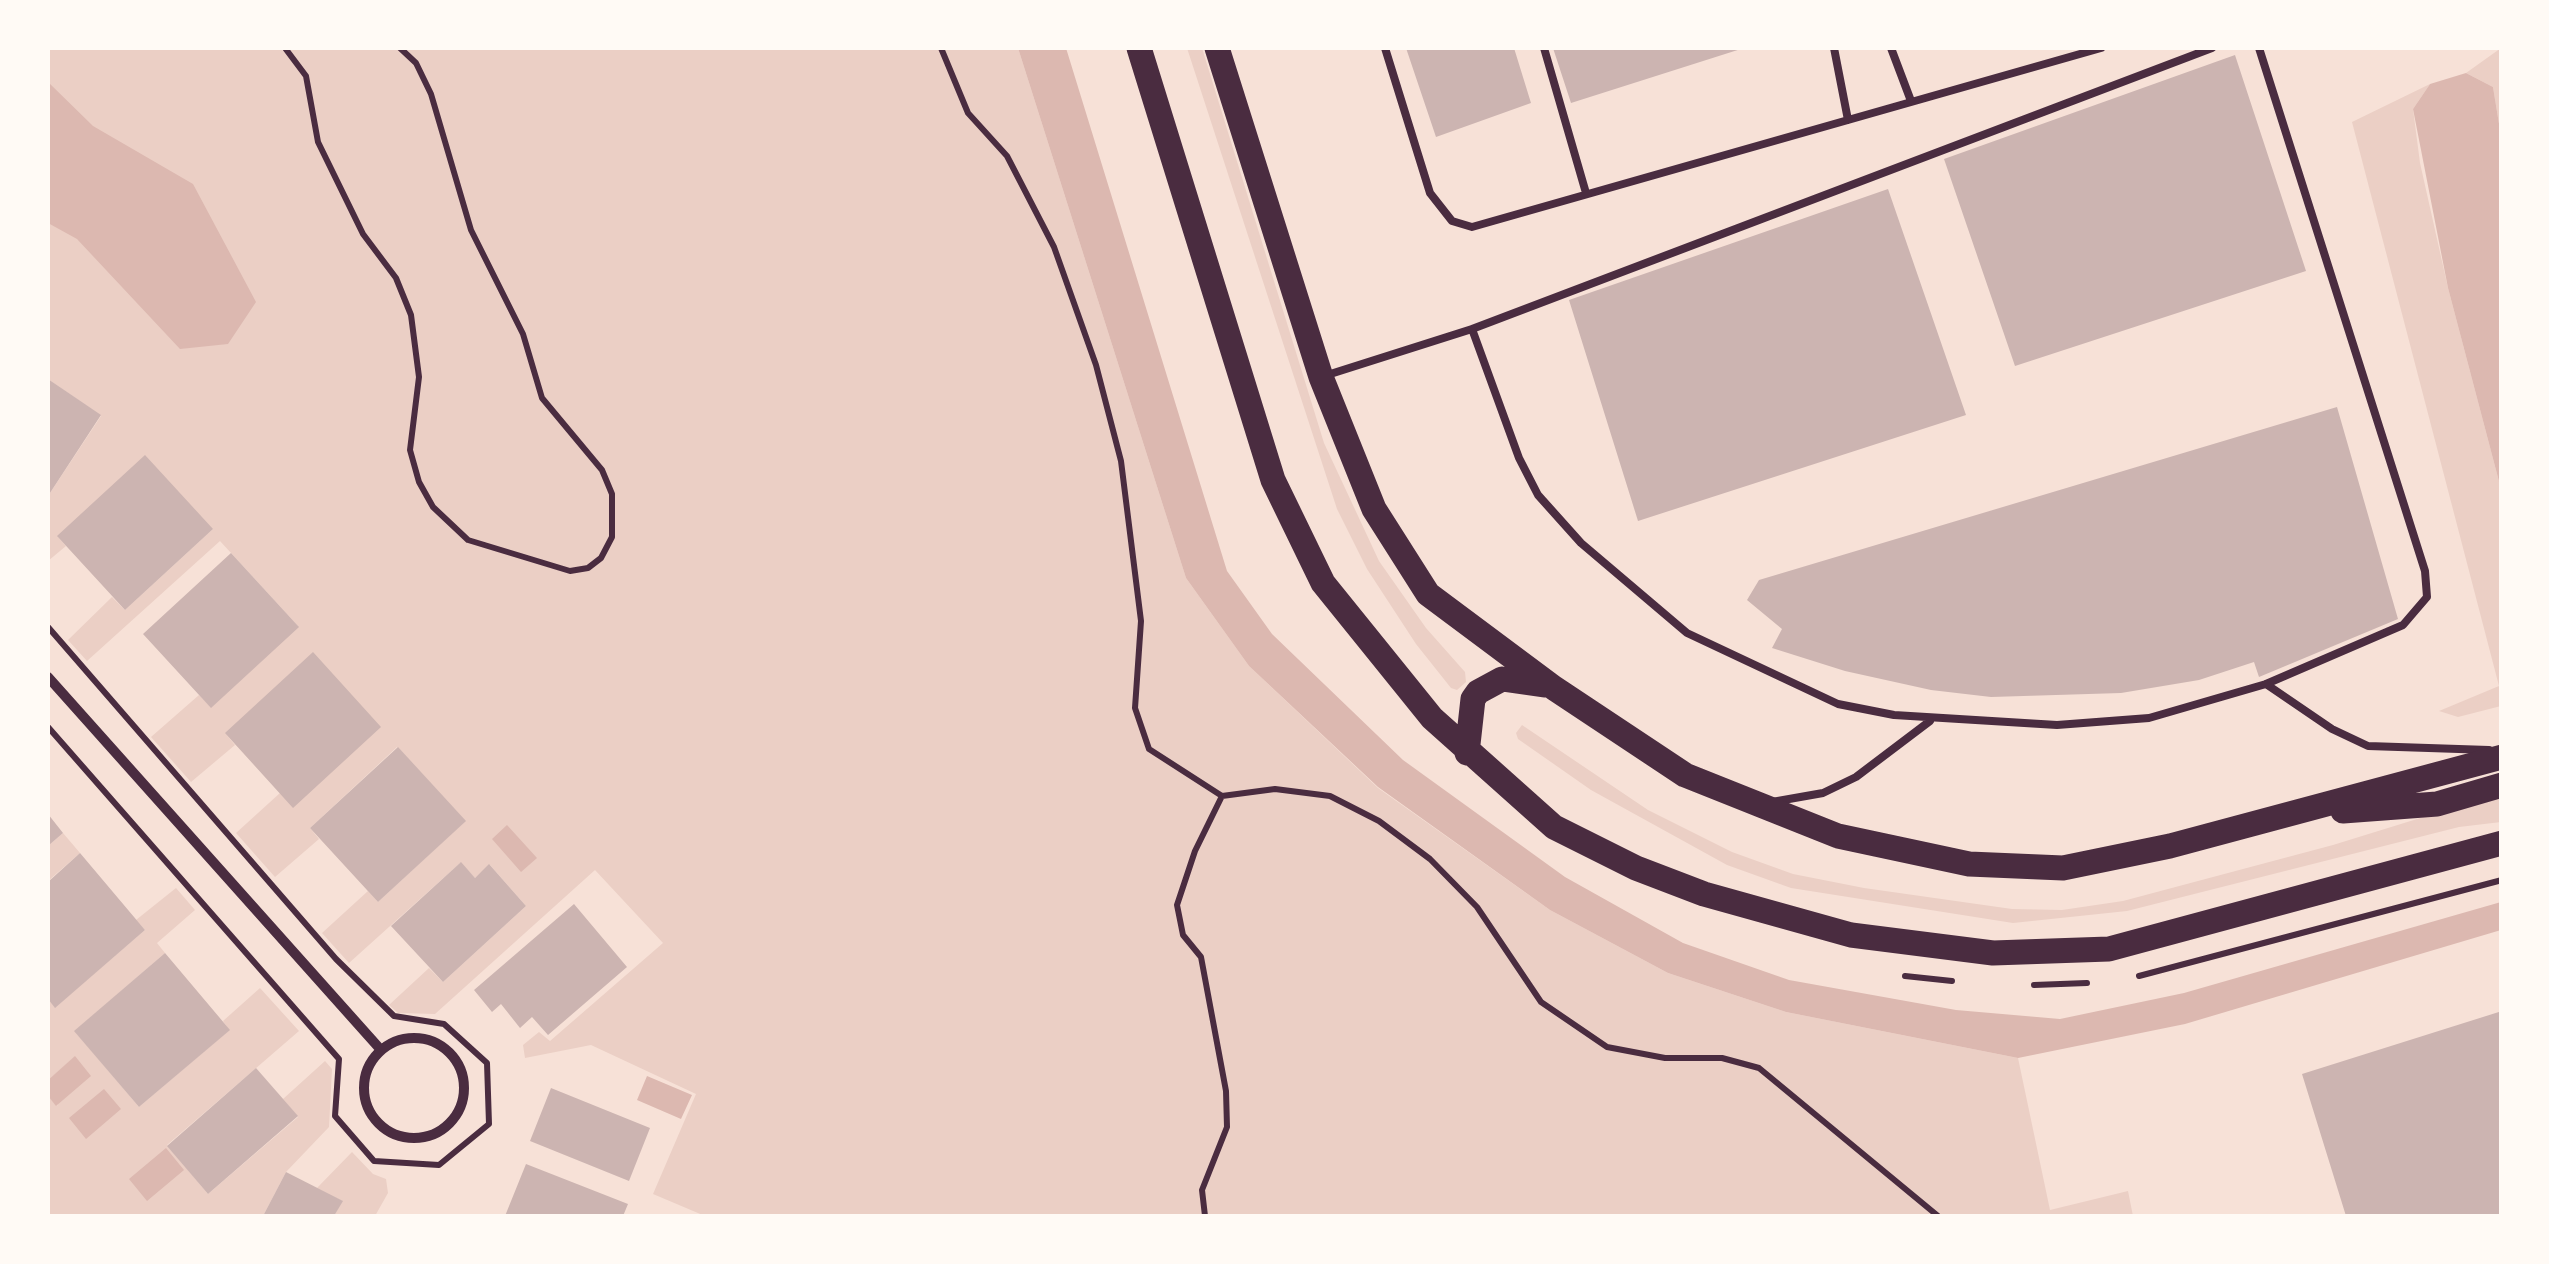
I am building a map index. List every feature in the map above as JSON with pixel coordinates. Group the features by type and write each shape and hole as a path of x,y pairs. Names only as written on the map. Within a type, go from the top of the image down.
{"main road":[{"path":"1138,48 1153,83 1274,480 1323,583 1432,718 1467,753 1554,826 1636,868 1704,894 1850,936 1992,954 2109,950 2502,843"},
{"path":"1217,48 1321,376 1374,509 1428,594 1554,688 1685,775 1838,836 1969,864 2020,868 2082,864 2170,846 2502,754"},
{"path":"1467,753 1473,699 1490,683 1520,679 1554,688"},
{"path":"2278,816 2437,804 2502,785"}],"street":[{"path":"48,677 382,1050"},
{"path":"405,1038 421,1038 449,1051 458,1063 464,1094 451,1122 424,1137 408,1138 380,1124 370,1112 364,1081 382,1050 405,1038"}],"lane":[{"path":"1385,48 1430,193 1452,221 1472,227 2102,48"},
{"path":"1544,48 1586,193"},
{"path":"1834,48 1848,120"},
{"path":"1891,48 1911,100"},
{"path":"1321,376 1472,329 2212,48"},
{"path":"1472,329 1519,458 1538,495 1629,588 1687,633 1838,704 1930,720 2057,726 2150,718 2266,684 2403,625 2427,597 2425,571 2259,48"},
{"path":"2266,684 2332,729 2368,746 2502,754"},
{"path":"1753,805 1823,794 1886,759 1930,720"}],"path":[{"path":"285,48 306,76 318,142 363,234 396,278 411,315 419,377 410,450 418,482 433,507 468,540 570,571 588,568 601,558 612,537 612,494 602,470 542,398 523,334 466,216 431,94 416,63 400,48"},
{"path":"941,48 968,113 1007,156 1054,247 1096,365 1121,461 1141,621 1134,676 1135,708 1143,739 1178,772 1222,796 1275,789 1330,796 1379,821 1430,859 1477,907 1541,1002 1607,1047 1666,1058 1722,1058 1759,1068 1938,1216"},
{"path":"1205,1216 1202,1190 1226,1127 1226,1091 1201,957 1183,935 1177,904 1195,851 1222,796"},
{"path":"2125,978 2502,880"},
{"path":"1902,975 1958,982"},
{"path":"2016,984 2090,983"}],"shaded area":[{"path":"48,48 1018,48 1186,578 1249,666 1378,788 1550,910 1668,973 1786,1012 2018,1058 2050,1210 2128,1191 2133,1216 705,1216 653,1194 696,1094 591,1045 525,1058 523,1045 539,1032 550,1041 663,943 595,870 435,1014 398,1013 389,1005 429,968 443,982 526,906 490,865 475,878 460,863 349,963 322,933 368,891 378,902 465,821 397,747 310,828 319,839 275,877 236,833 280,793 225,733 235,745 191,782 151,737 199,695 211,707 298,626 220,541 87,661 68,640 112,597 125,610 213,529 58,537 66,546 48,561 48,496 101,416 48,379"},
{"path":"1018,48 1066,48 1227,571 1272,634 1403,760 1565,877 1683,943 1789,980 1956,1010 2060,1019 2184,993 2501,902 2501,930 2185,1024 2018,1058 1786,1012 1668,973 1550,910 1378,787 1249,666 1186,578"},
{"path":"1187,48 1202,48 1324,443 1379,561 1426,628 1465,672 1466,682 1457,690 1451,688 1416,644 1367,569 1337,509"},
{"path":"2501,48 2501,136 2493,87 2466,73"},
{"path":"2466,73 2493,87 2501,136 2501,489 2448,288 2413,109 2430,84"},
{"path":"48,82 93,126 193,184 256,302 228,344 180,349 77,239 48,223"},
{"path":"2430,84 2413,109 2420,163 2501,489 2501,706 2458,717 2439,711 2499,686 2352,122"},
{"path":"1522,725 1648,810 1732,852 1793,874 2012,909 2062,910 2123,901 2333,845 2501,793 2501,822 2459,827 2127,911 2013,923 1791,888 1727,865 1591,790 1518,739 1516,733"},
{"path":"507,825 537,858 521,872 492,839"},
{"path":"63,833 80,853 48,881 48,846"},
{"path":"176,888 195,910 157,943 165,953 75,1031 139,1107 229,1030 223,1021 260,988 299,1031 167,1145 208,1194 298,1117 283,1099 325,1061 332,1069 329,1127 286,1172 263,1216 48,1216 48,1096 57,1106 75,1057 48,1080 48,999 55,1007 145,930 136,920"},
{"path":"75,1056 91,1076 56,1106 48,1096 48,1080"},
{"path":"647,1076 692,1095 681,1119 637,1100"},
{"path":"104,1089 121,1109 86,1139 69,1118"},
{"path":"166,1148 184,1170 147,1201 129,1179"},
{"path":"352,1152 373,1174 386,1179 388,1193 375,1216 334,1216 342,1201 317,1188"}],"building":[{"path":"1406,48 1514,48 1531,103 1436,137"},
{"path":"1553,48 1744,48 1571,103"},
{"path":"2235,55 2306,271 2015,366 1944,159"},
{"path":"1888,189 1966,415 1638,521 1569,300"},
{"path":"48,379 101,415 48,496"},
{"path":"2337,407 2398,619 2259,677 2254,662 2199,680 2121,693 1991,697 1931,690 1845,671 1772,648 1782,629 1747,600 1759,580"},
{"path":"145,455 213,529 125,610 57,536"},
{"path":"231,553 299,627 211,708 143,634"},
{"path":"313,652 381,727 293,808 225,733"},
{"path":"398,747 466,821 378,902 310,828"},
{"path":"48,814 63,833 48,846"},
{"path":"80,853 145,930 55,1008 48,999 48,882"},
{"path":"461,862 475,878 489,864 526,906 443,982 391,926"},
{"path":"574,904 627,967 548,1035 532,1017 520,1028 501,1004 492,1012 474,990"},
{"path":"165,953 230,1030 139,1107 74,1031"},
{"path":"2502,1011 2502,1216 2346,1216 2302,1074"},
{"path":"256,1068 298,1116 208,1194 167,1146"},
{"path":"551,1088 650,1128 629,1181 530,1141"},
{"path":"526,1164 628,1204 623,1216 505,1216"},
{"path":"286,1172 343,1201 334,1216 263,1216"}]}
